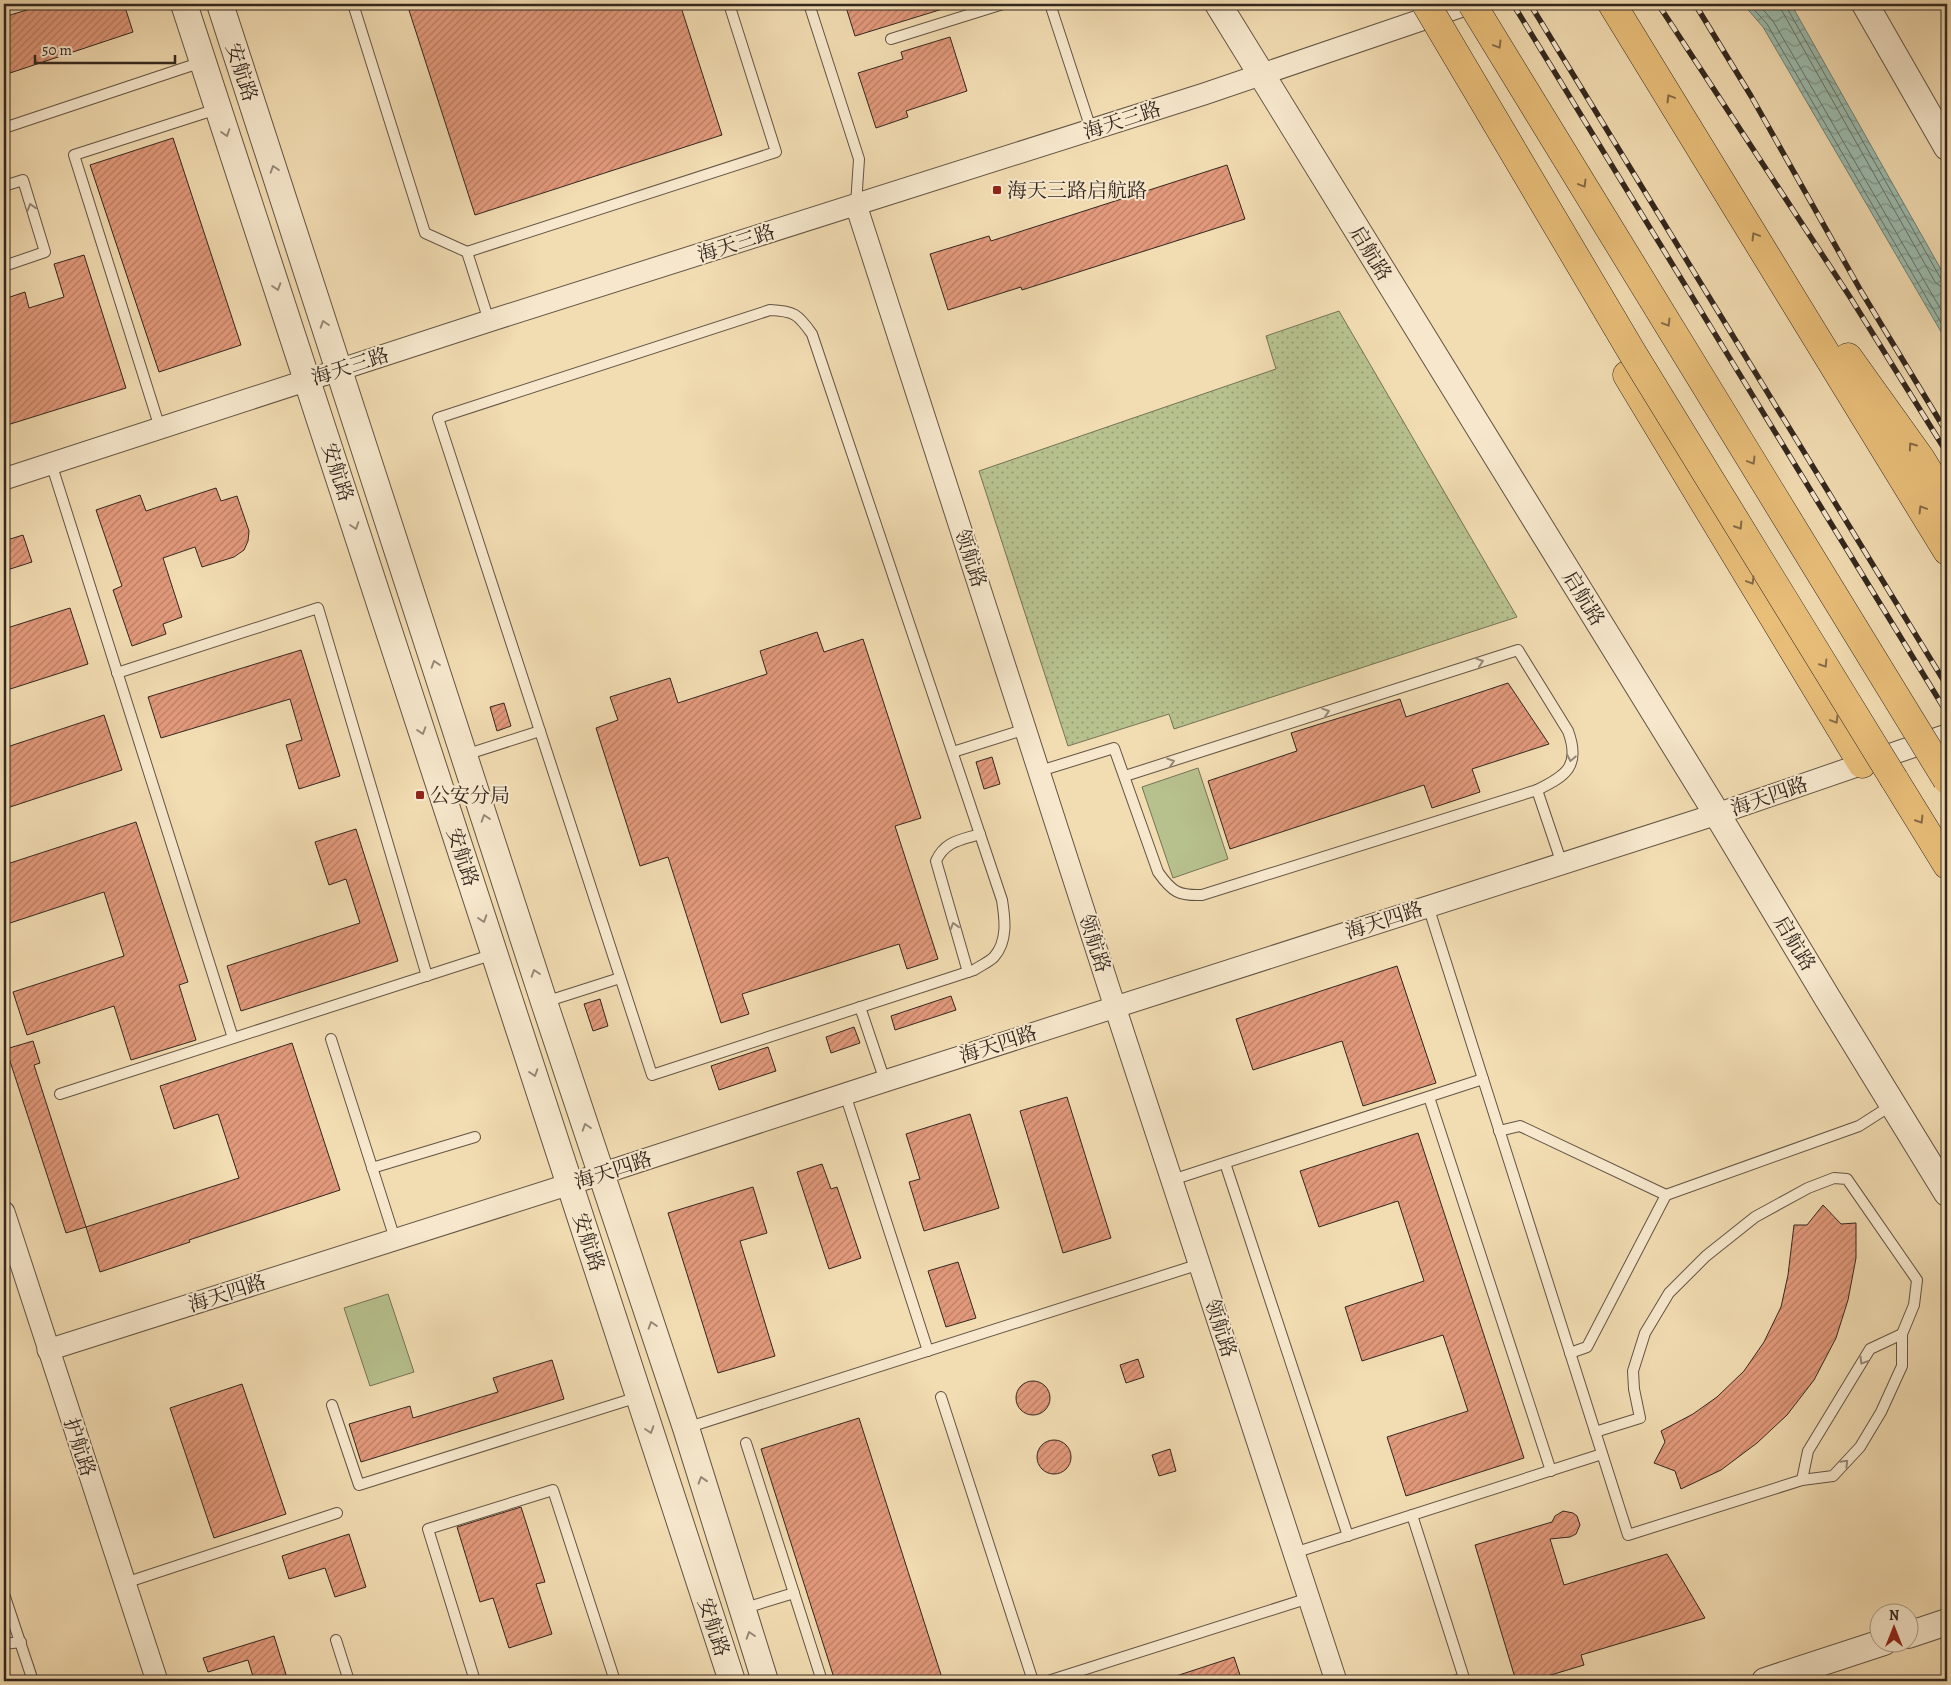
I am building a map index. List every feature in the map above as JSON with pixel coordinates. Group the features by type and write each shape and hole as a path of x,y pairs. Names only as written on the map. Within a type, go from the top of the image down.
{"highway":[{"path":"1426,4 1633,354 1947,865"},
{"path":"1472,4 1947,780"},
{"path":"1612,4 1947,551"},
{"path":"1475,86 1497,157 1862,764"},
{"path":"1772,265 1840,346 1921,459 1947,502"}],"street":[{"name":"安航路","path":"184,4 732,1681"},
{"name":"安航路","path":"220,4 544,1002 686,1428 765,1681"},
{"name":"启航路","path":"1218,4 1717,814 1947,1193"},
{"name":"海天三路","path":"4,479 489,321 1091,130 1468,4"},
{"path":"1865,4 1947,147"},
{"name":"领航路","path":"856,204 1115,1007 1336,1681"},
{"name":"海天四路","path":"48,1350 570,1184 1717,814 1947,735"},
{"name":"护航路","path":"4,1212 157,1681"},
{"path":"1918,1632 1947,1622"},
{"path":"1765,1681 1868,1647"}],"lane":[{"path":"353,4 425,234 467,252 776,152 729,4"},
{"path":"809,4 859,159 856,204"},
{"path":"891,39 1003,4"},
{"path":"1050,4 1091,130"},
{"path":"4,128 203,62"},
{"path":"160,428 74,155 218,108"},
{"path":"4,186 23,180 45,252 4,266"},
{"path":"467,252 489,321"},
{"path":"770,310 788,311 802,320 812,334 1002,900 1006,922 1002,942 994,958 968,972 652,1075 540,731 438,418 770,310"},
{"path":"51,463 233,1038"},
{"path":"117,673 318,608 427,976"},
{"path":"1040,772 1114,748 1158,872 1168,886 1184,896 1202,895 1537,790 1559,779 1568,769 1573,756 1573,743 1568,731 1518,650 1124,776"},
{"path":"952,752 1026,729"},
{"path":"464,755 540,731"},
{"path":"1537,790 1562,864"},
{"path":"968,972 936,861 940,851 948,844 980,834"},
{"path":"1428,906 1499,1131 1602,1454 1628,1535 1802,1480 1833,1476 1860,1447 1881,1412 1902,1366 1902,1334 1914,1305 1917,1280 1847,1179 1834,1178 1808,1188 1755,1217 1706,1256 1669,1293 1645,1333 1633,1370 1634,1389 1640,1418 1595,1432"},
{"path":"60,1094 495,954"},
{"path":"544,1002 620,978"},
{"path":"860,1007 885,1081"},
{"path":"331,1039 395,1239"},
{"path":"1172,1180 1483,1079"},
{"path":"845,1094 928,1351"},
{"path":"1429,1097 1551,1470"},
{"path":"1570,1353 1587,1347 1666,1195 1859,1126 1893,1105"},
{"path":"1499,1131 1520,1126 1666,1195"},
{"path":"372,1168 475,1136"},
{"path":"1225,1163 1348,1536"},
{"path":"686,1428 1200,1264"},
{"path":"1802,1480 1808,1452 1870,1349 1902,1334"},
{"path":"332,1405 359,1485 639,1397"},
{"path":"941,1397 1033,1681"},
{"path":"746,1443 822,1681"},
{"path":"1294,1553 1602,1454"},
{"path":"475,1681 428,1529 553,1490 615,1681"},
{"path":"125,1583 337,1513"},
{"path":"1412,1515 1464,1678 1454,1681"},
{"path":"742,1609 794,1593"},
{"path":"4,1594 33,1681"},
{"path":"1048,1681 1309,1598"},
{"path":"336,1640 349,1681"},
{"path":"4,1644 21,1642"}],"green space":[{"path":"1339,311 1517,617 1174,729 1169,714 1068,746 979,471 1276,369 1266,336"},
{"path":"1198,768 1228,859 1173,878 1142,787"},
{"path":"388,1294 414,1372 370,1386 344,1308"}],"water":[{"path":"1743,4 1791,4 1947,280 1947,342 1763,27"}],"building":[{"path":"46,4 124,4 133,32 4,75 4,17"},
{"path":"407,4 680,4 722,135 475,215"},
{"path":"845,4 948,4 949,7 855,36"},
{"path":"950,37 967,91 906,111 908,117 876,128 858,73 903,59 901,52"},
{"path":"173,138 241,345 159,372 90,165"},
{"path":"1227,165 1245,219 1022,290 1021,287 948,310 930,254 989,236 991,241"},
{"path":"84,255 126,388 4,426 4,299 25,292 29,308 64,297 54,264"},
{"path":"216,488 221,501 237,496 249,531 248,541 244,550 234,557 202,567 195,547 163,558 182,617 163,624 166,634 132,646 113,590 122,586 96,510 140,495 146,511"},
{"path":"23,535 32,562 4,571 4,541"},
{"path":"70,608 88,664 4,691 4,629"},
{"path":"817,632 824,652 863,639 921,818 895,826 938,959 907,969 899,944 742,994 749,1014 721,1023 668,857 640,866 596,728 618,720 610,697 670,678 678,703 767,674 760,651"},
{"path":"301,650 340,776 299,789 286,745 302,740 290,699 161,738 148,697"},
{"path":"1508,683 1549,744 1472,769 1480,792 1432,808 1424,785 1230,849 1208,781 1297,751 1291,733 1400,699 1406,717"},
{"path":"504,703 511,726 497,731 490,707"},
{"path":"104,715 122,770 4,809 4,748"},
{"path":"992,757 1000,784 984,789 976,762"},
{"path":"136,822 188,982 179,985 196,1040 131,1060 114,1006 27,1035 13,992 124,956 104,892 4,925 4,865"},
{"path":"356,829 398,961 241,1011 227,966 360,923 346,879 329,885 315,842"},
{"path":"1397,966 1436,1083 1363,1106 1342,1041 1253,1070 1236,1019"},
{"path":"951,996 956,1010 895,1030 891,1016"},
{"path":"600,999 608,1026 593,1031 584,1004"},
{"path":"854,1027 860,1043 831,1053 826,1037"},
{"path":"33,1041 40,1063 34,1065 86,1227 66,1233 6,1049"},
{"path":"292,1043 340,1190 189,1240 190,1242 100,1272 86,1227 239,1178 218,1114 174,1129 160,1086"},
{"path":"768,1047 776,1071 719,1090 711,1066"},
{"path":"1067,1097 1111,1238 1063,1253 1020,1111"},
{"path":"970,1114 999,1208 924,1231 909,1182 920,1179 906,1134"},
{"path":"1418,1133 1524,1458 1406,1496 1387,1437 1468,1411 1443,1335 1362,1361 1345,1307 1424,1281 1398,1201 1319,1227 1300,1171"},
{"path":"822,1164 831,1189 837,1187 861,1258 829,1269 797,1172"},
{"path":"753,1187 767,1233 740,1241 775,1356 718,1373 668,1213"},
{"path":"1823,1205 1841,1224 1856,1223 1856,1258 1848,1300 1836,1338 1814,1380 1787,1415 1757,1443 1721,1470 1681,1489 1675,1471 1654,1463 1665,1442 1661,1431 1693,1414 1717,1397 1744,1371 1764,1342 1781,1307 1788,1275 1794,1225 1807,1225"},
{"path":"958,1262 976,1318 946,1327 928,1271"},
{"path":"1138,1359 1144,1377 1126,1383 1120,1365"},
{"path":"552,1360 564,1399 361,1462 349,1424 410,1406 413,1418 498,1392 493,1378"},
{"path":"1033,1381 1040,1382 1045,1386 1049,1391 1049,1405 1045,1410 1040,1414 1033,1415 1026,1414 1021,1410 1017,1405 1016,1398 1017,1391 1021,1386 1026,1382"},
{"path":"242,1384 286,1514 214,1538 170,1408"},
{"path":"859,1418 943,1681 835,1681 761,1449"},
{"path":"1054,1440 1061,1441 1066,1445 1070,1450 1070,1464 1066,1469 1061,1473 1054,1474 1047,1473 1042,1469 1038,1464 1037,1457 1038,1450 1042,1445 1047,1441"},
{"path":"1170,1449 1176,1471 1159,1476 1152,1455"},
{"path":"521,1507 545,1582 536,1584 552,1634 509,1648 493,1598 480,1602 457,1527"},
{"path":"1563,1511 1577,1516 1580,1525 1576,1534 1570,1537 1550,1539 1564,1585 1667,1554 1705,1618 1581,1655 1584,1665 1531,1681 1516,1681 1475,1545 1552,1522 1555,1516"},
{"path":"349,1534 366,1587 335,1597 325,1568 289,1579 282,1556"},
{"path":"274,1636 288,1681 266,1681 264,1677 254,1680 248,1660 208,1672 203,1658"},
{"path":"1234,1657 1242,1681 1170,1681 1170,1678"}],"railway":[{"path":"1513,4 1947,713"},
{"path":"1530,4 1947,686"},
{"path":"1658,4 1850,297 1947,453"},
{"path":"1695,4 1751,96 1861,291 1947,433"}],"place":[{"name":"海天三路启航路","path":"997,190"},
{"name":"公安分局","path":"420,795"}]}
